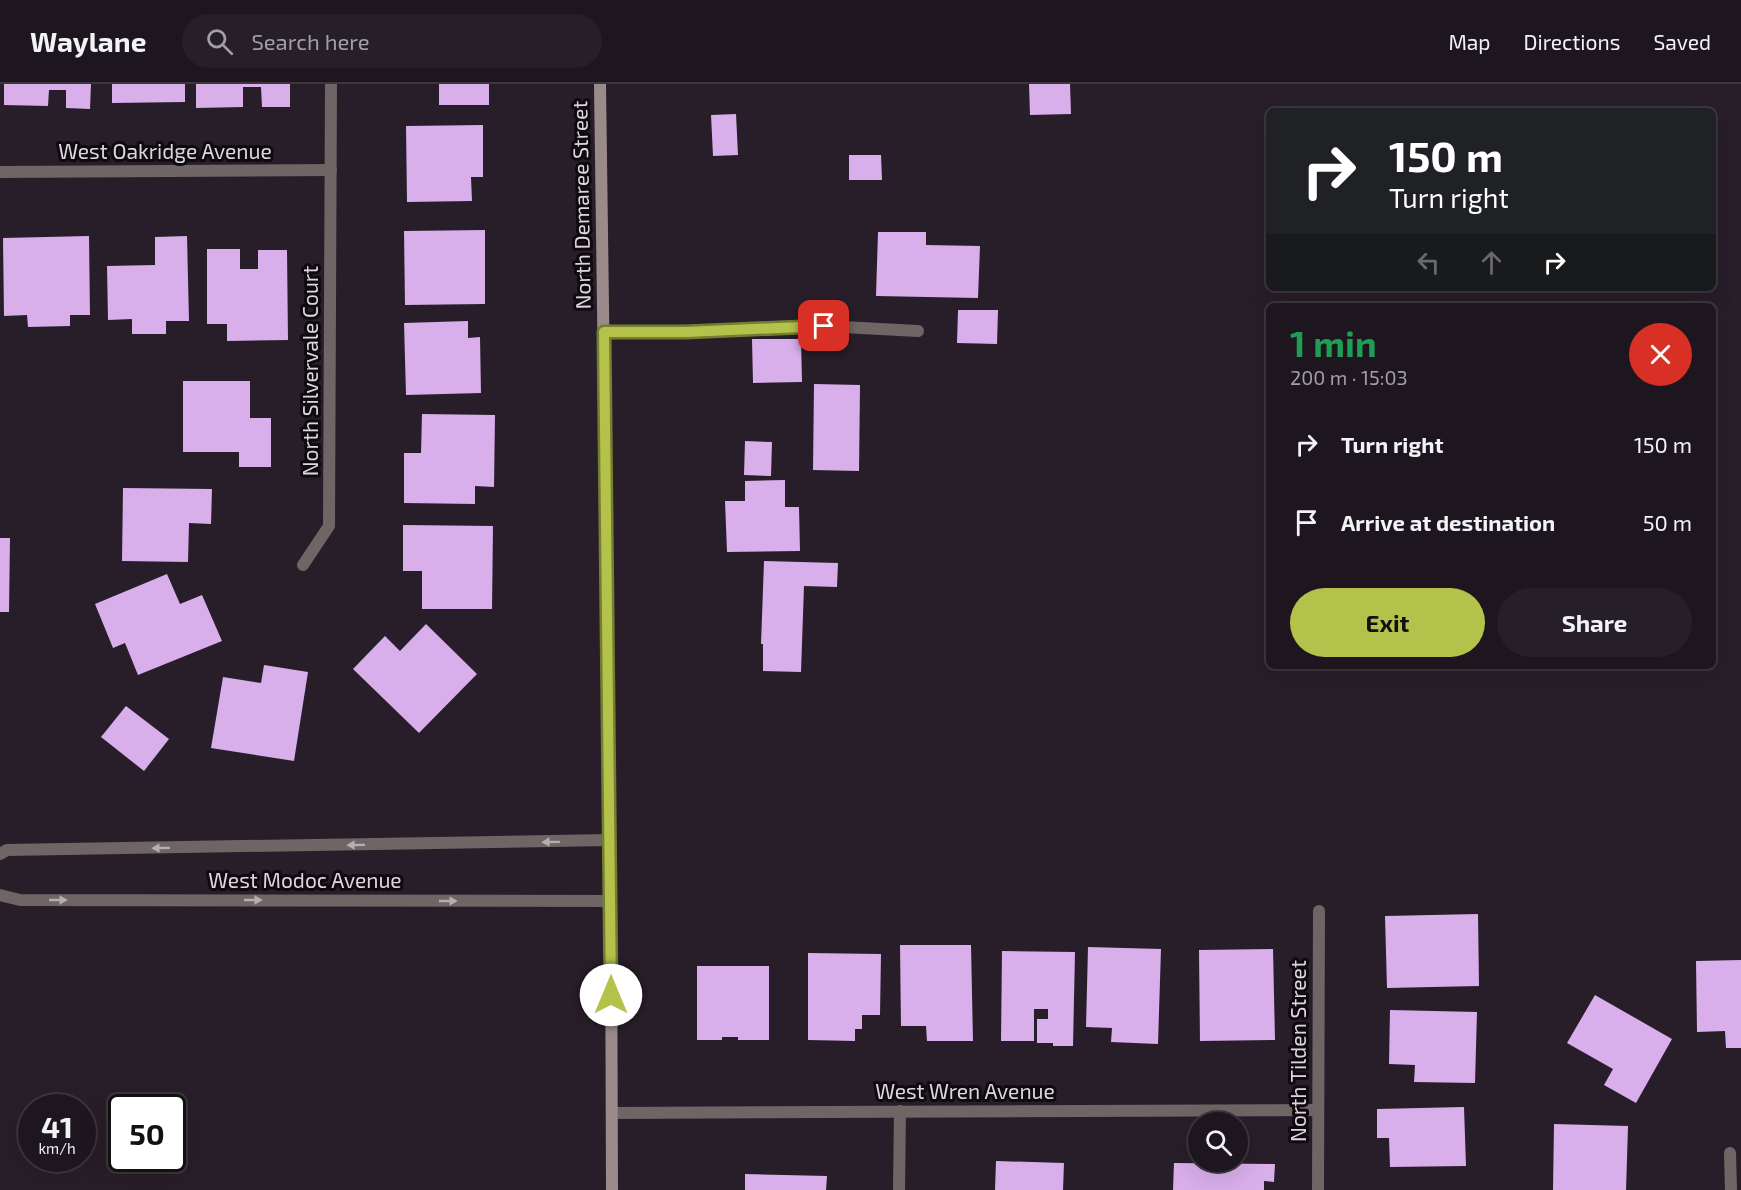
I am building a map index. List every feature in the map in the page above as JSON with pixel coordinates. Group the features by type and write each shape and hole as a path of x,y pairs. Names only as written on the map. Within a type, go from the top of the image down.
{"main road":[{"name":"North Demaree Street","path":"600,84 611,901 612,1190"}],"street":[{"name":"North Silvervale Court","path":"303,565 329,526 331,84"},
{"name":"West Oakridge Avenue","path":"0,172 331,170"},
{"path":"604,332 686,332 824,326 918,331"},
{"name":"West Modoc Avenue","path":"0,854 7,850 609,840"},
{"name":"West Modoc Avenue","path":"0,896 20,900 611,901"},
{"name":"North Tilden Street","path":"1318,1190 1319,911"},
{"name":"West Wren Avenue","path":"612,1113 1318,1110"},
{"path":"899,1190 900,1112"},
{"path":"1730,1153 1731,1190"}],"building":[{"path":"4,84 91,84 90,109 66,108 66,90 49,90 48,106 4,105"},
{"path":"112,84 185,84 185,102 112,103"},
{"path":"196,84 290,84 290,107 262,107 261,87 243,87 243,107 196,108"},
{"path":"439,84 489,84 489,105 439,105"},
{"path":"1029,84 1070,84 1071,114 1030,115"},
{"path":"736,114 738,155 713,156 711,115"},
{"path":"483,125 483,177 471,177 472,201 407,202 406,126"},
{"path":"849,155 881,155 882,180 849,180"},
{"path":"485,230 485,304 405,305 404,231"},
{"path":"878,232 926,232 926,245 980,246 978,298 876,296"},
{"path":"89,236 90,315 70,315 70,326 28,327 27,315 4,316 3,238"},
{"path":"187,236 189,321 166,321 166,334 132,334 132,319 108,320 107,266 155,265 155,237"},
{"path":"207,249 240,249 240,269 258,269 258,250 287,250 288,340 227,341 227,324 207,324"},
{"path":"958,310 998,310 997,344 957,343"},
{"path":"468,321 468,338 480,337 481,393 406,395 404,323"},
{"path":"752,339 801,339 802,382 753,383"},
{"path":"183,381 250,381 250,418 271,418 271,467 239,467 239,452 183,452"},
{"path":"814,384 860,385 859,471 813,470"},
{"path":"422,414 495,415 494,487 475,486 475,504 404,503 404,453 421,453"},
{"path":"745,441 772,442 771,476 744,475"},
{"path":"785,480 785,507 799,507 800,551 727,552 725,501 745,501 745,481"},
{"path":"123,488 212,489 211,524 189,523 188,562 122,561"},
{"path":"403,525 493,526 492,609 422,609 422,571 403,571"},
{"path":"0,538 10,538 9,612 0,612"},
{"path":"764,561 838,563 837,587 804,586 801,672 763,671 763,644 761,644"},
{"path":"167,574 180,604 202,595 222,641 138,675 125,643 113,648 95,604"},
{"path":"426,624 477,674 419,733 353,669 385,636 400,651"},
{"path":"264,665 308,672 294,761 211,748 223,677 261,683"},
{"path":"126,706 169,739 144,771 101,737"},
{"path":"1478,914 1479,986 1387,988 1385,916"},
{"path":"900,945 971,945 973,1041 927,1041 926,1026 901,1026"},
{"path":"1088,947 1161,949 1158,1044 1111,1042 1112,1028 1086,1027"},
{"path":"1273,949 1275,1040 1200,1041 1199,950"},
{"path":"1002,951 1075,952 1073,1046 1037,1043 1037,1019 1048,1019 1048,1009 1034,1009 1034,1041 1001,1041"},
{"path":"808,953 881,954 880,1015 862,1015 862,1029 855,1029 855,1041 808,1040"},
{"path":"1741,960 1741,1048 1726,1048 1725,1031 1697,1032 1696,961"},
{"path":"697,966 769,966 769,1040 738,1040 738,1037 722,1037 722,1040 697,1040"},
{"path":"1595,995 1672,1039 1636,1103 1604,1085 1613,1069 1567,1043"},
{"path":"1390,1010 1477,1012 1475,1083 1414,1082 1415,1065 1389,1064"},
{"path":"1464,1107 1466,1166 1390,1167 1389,1138 1377,1138 1377,1109"},
{"path":"1554,1124 1628,1126 1626,1190 1553,1190"},
{"path":"996,1161 1064,1163 1063,1190 995,1190"},
{"path":"1174,1163 1188,1163 1188,1172 1248,1172 1248,1164 1275,1164 1274,1182 1264,1181 1264,1190 1173,1190"},
{"path":"745,1174 827,1176 826,1190 745,1190"}],"route":[{"path":"611,995 604,332 686,332 824,326"}]}
